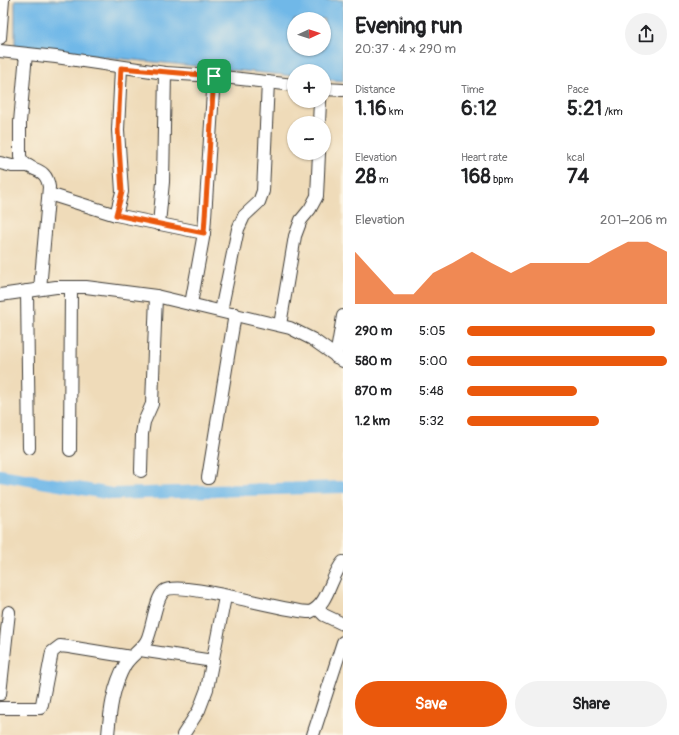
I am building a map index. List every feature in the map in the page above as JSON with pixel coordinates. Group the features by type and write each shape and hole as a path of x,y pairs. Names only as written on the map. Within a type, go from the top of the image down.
{"street":[{"path":"0,38 3,0"},
{"path":"0,51 85,61 121,68 287,84"},
{"path":"26,54 19,145 20,157 22,162 44,173 48,179 40,289"},
{"path":"116,215 122,192 118,130 121,68"},
{"path":"159,224 163,182 165,73"},
{"path":"191,304 204,233 214,76"},
{"path":"221,311 238,229 244,216 259,202 263,191 268,82"},
{"path":"331,89 343,90"},
{"path":"280,325 295,236 301,220 310,209 317,196 318,160"},
{"path":"0,163 12,166 28,166"},
{"path":"48,194 116,215 204,233"},
{"path":"0,295 40,289 71,287 124,291 156,296 290,328 312,339 339,359"},
{"path":"70,450 71,287"},
{"path":"27,291 29,448"},
{"path":"142,471 142,434 144,422 152,404 156,296"},
{"path":"208,478 235,314"},
{"path":"339,359 343,316"},
{"path":"108,735 116,686 135,653 150,634 163,591 168,588 194,589 225,597 303,612 310,612 318,609 323,602 335,573 343,562"},
{"path":"183,735 199,710 207,689 225,597"},
{"path":"318,609 324,615 343,624"},
{"path":"0,694 9,612"},
{"path":"313,735 343,642"},
{"path":"0,708 40,708 52,652 55,648 69,646 213,661"}],"water":[{"path":"15,0 343,0 343,81 331,80 331,64 287,64 287,75 15,48"}],"waterway":[{"path":"0,475 112,494 343,487"}],"route":[{"path":"121,68 165,73 214,76 204,233 144,222 116,215 121,201 122,192 118,130 121,68"}]}
